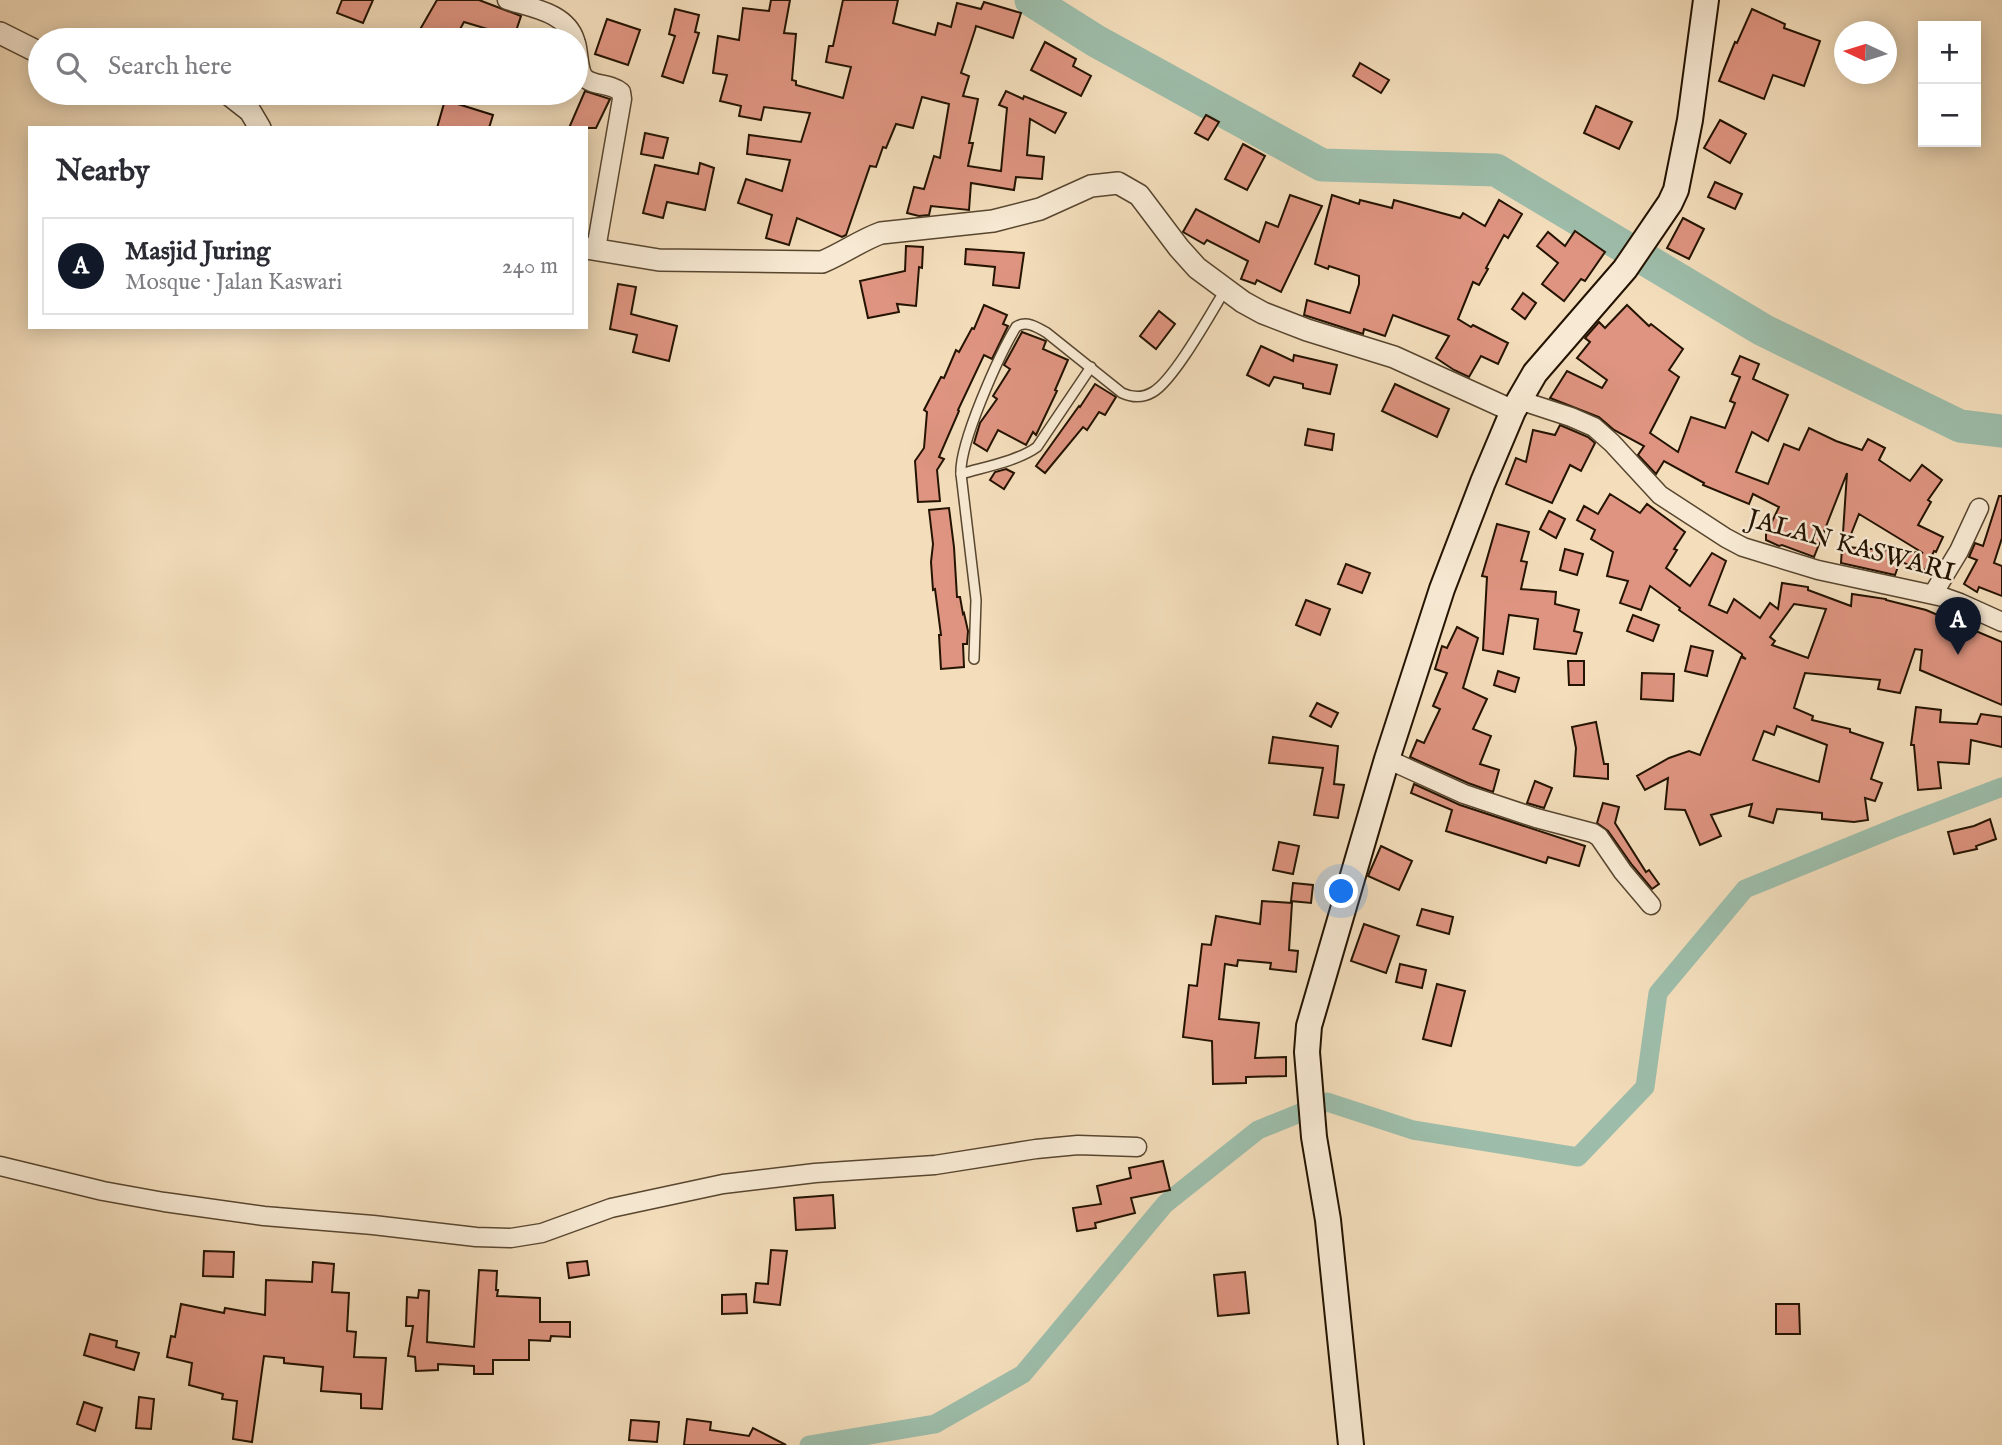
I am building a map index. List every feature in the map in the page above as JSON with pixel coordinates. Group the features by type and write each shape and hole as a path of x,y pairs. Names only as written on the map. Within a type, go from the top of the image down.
{"main road":[{"path":"1351,1445 1328,1220 1314,1137 1307,1052 1309,1026 1387,759 1442,589 1483,482 1516,406 1535,373 1625,268 1676,190 1684,156 1706,0"}],"street":[{"path":"507,0 551,14 566,22 569,28"},
{"path":"0,33 28,47"},
{"path":"588,81 616,87 621,92 620,118 591,249 659,260 822,262 881,233 993,221 1040,209 1091,186 1112,183 1139,195 1197,268 1225,290 1263,313 1307,330 1394,357 1516,406"},
{"path":"243,105 250,111 259,126"},
{"name":"JALAN KASWARI","path":"1516,406 1571,417 1594,427 1660,495 1744,547 1818,570 1933,594 2002,622"},
{"path":"1933,594 1959,551 1979,508"},
{"path":"1387,759 1464,794 1536,818 1593,833 1599,837 1623,872 1651,905"},
{"path":"0,1166 103,1191 164,1202 264,1216 476,1237 511,1238 542,1233 611,1208 723,1184 815,1173 935,1165 1057,1147 1138,1147"}],"lane":[{"path":"974,659 976,600 961,459 992,377 1016,327 1027,324 1039,328 1122,393 1145,396 1164,384 1225,290"},
{"path":"961,474 1030,452 1037,447 1091,367"}],"building":[{"path":"342,0 373,0 363,23 337,13"},
{"path":"437,0 479,0 521,16 517,28 484,28 464,22 461,28 421,28"},
{"path":"771,0 790,0 784,33 796,34 792,80 796,81 796,85 843,98 851,67 826,62 829,46 833,46 843,0 898,0 893,23 935,35 938,23 951,27 957,3 981,9 984,2 1021,13 1013,38 976,26 961,73 969,76 963,96 978,99 969,143 973,143 968,166 1001,171 1007,108 999,105 1006,91 1066,113 1055,133 1030,119 1027,155 1044,157 1042,179 1016,177 1014,190 971,183 969,210 931,206 929,215 907,213 914,187 924,189 934,156 940,158 949,104 922,97 913,128 896,124 876,167 870,166 846,235 842,237 797,218 789,245 766,238 772,215 738,203 746,179 782,191 790,160 747,154 749,135 801,142 810,113 764,107 761,120 739,116 741,106 720,101 727,75 713,73 718,36 739,40 743,8 769,11"},
{"path":"675,9 699,15 695,32 699,33 683,83 662,76 675,36 669,34"},
{"path":"1752,9 1785,24 1784,28 1820,41 1804,86 1773,75 1764,99 1719,81"},
{"path":"607,19 640,30 628,65 595,54"},
{"path":"1045,42 1076,59 1073,66 1091,76 1081,96 1031,70"},
{"path":"1360,63 1389,80 1381,93 1353,76"},
{"path":"588,92 610,99 596,128 570,126 579,105 588,105"},
{"path":"444,105 461,105 493,115 490,126 438,126"},
{"path":"1596,106 1632,122 1619,149 1584,133"},
{"path":"1206,115 1219,122 1208,140 1195,133"},
{"path":"1720,120 1746,134 1730,163 1704,148"},
{"path":"645,133 668,138 663,158 641,154"},
{"path":"1243,144 1265,156 1247,190 1225,179"},
{"path":"700,163 714,168 705,210 667,202 663,218 643,213 655,165 698,174"},
{"path":"1715,182 1742,194 1735,209 1708,197"},
{"path":"1290,195 1322,206 1281,292 1257,280 1255,284 1241,279 1248,261 1207,240 1204,244 1183,232 1196,209 1259,242 1266,222 1278,227"},
{"path":"1332,195 1359,204 1360,200 1392,208 1394,200 1460,218 1463,213 1485,226 1499,200 1522,214 1508,238 1504,235 1479,285 1473,282 1458,319 1508,343 1498,364 1481,356 1469,377 1454,370 1436,358 1449,336 1393,315 1385,336 1364,329 1363,334 1304,315 1307,300 1350,313 1359,284 1359,276 1315,264"},
{"path":"1683,218 1704,229 1689,259 1667,248"},
{"path":"1575,231 1605,252 1585,281 1581,279 1564,301 1542,284 1558,263 1537,246 1548,232 1565,246"},
{"path":"906,246 923,247 916,306 897,304 899,312 868,318 860,281 905,271"},
{"path":"966,249 1024,253 1019,288 993,285 995,267 965,264"},
{"path":"618,284 636,287 631,314 677,326 669,361 633,352 637,335 610,329"},
{"path":"1523,293 1536,303 1525,319 1512,309"},
{"path":"984,305 1007,315 1003,324 1008,326 992,359 984,355 939,457 944,459 937,470 940,501 918,502 915,461 924,448 927,412 924,410 941,377 944,378 956,350 959,352 972,328 974,329"},
{"path":"1627,305 1649,326 1651,324 1683,349 1669,370 1679,377 1650,433 1678,452 1691,417 1725,428 1735,403 1730,401 1740,377 1732,374 1740,356 1759,364 1753,379 1788,395 1768,441 1752,432 1736,472 1768,484 1784,444 1799,450 1809,428 1862,450 1868,439 1885,448 1879,460 1910,481 1922,465 1942,480 1928,500 1931,502 1918,525 1943,537 1924,572 1900,561 1895,575 1841,563 1847,473 1814,557 1766,540 1766,534 1779,507 1753,494 1749,504 1703,485 1704,483 1664,461 1656,474 1638,455 1644,446 1614,430 1599,417 1550,398 1567,371 1602,388 1607,380 1577,358 1590,342 1585,338 1599,322 1605,328","holes":["1859,514 1923,553 1846,547"]},
{"path":"1159,311 1175,324 1156,349 1140,336"},
{"path":"1022,332 1046,341 1043,349 1068,360 1036,435 1033,432 1026,445 998,430 987,451 974,443 980,423 997,399 993,396 1010,369 1004,365"},
{"path":"1261,346 1293,361 1294,355 1337,365 1330,394 1303,388 1303,384 1274,377 1269,386 1247,375"},
{"path":"1095,384 1116,397 1105,415 1099,412 1087,430 1083,427 1045,473 1036,466"},
{"path":"1395,384 1449,409 1437,437 1382,411"},
{"path":"1560,425 1588,437 1595,443 1581,471 1570,465 1552,503 1506,484 1516,458 1526,462 1533,430 1555,435"},
{"path":"1308,429 1334,434 1332,450 1305,445"},
{"path":"1006,469 1014,473 1004,489 990,480 995,472"},
{"path":"1610,494 1640,513 1647,504 1685,532 1666,568 1690,586 1712,553 1726,561 1709,605 1727,613 1734,599 1760,618 1770,603 1778,609 1782,583 1808,587 1808,590 1851,606 1852,594 1886,599 1926,610 2002,642 2002,705 1920,670 1922,650 1915,649 1900,693 1878,689 1880,680 1805,673 1794,708 1813,716 1812,720 1850,729 1850,732 1883,743 1871,779 1882,783 1875,801 1865,798 1868,820 1854,822 1822,819 1822,813 1777,809 1773,823 1749,816 1752,804 1711,815 1721,836 1700,845 1685,810 1665,809 1668,778 1645,790 1637,776 1669,758 1689,751 1700,755 1741,657 1746,659 1650,586 1641,610 1620,603 1628,581 1607,576 1613,552 1591,539 1595,530 1577,520 1584,506 1598,514","holes":["1794,604 1826,609 1808,658 1772,645 1775,641 1770,637","1777,726 1827,745 1819,782 1753,760 1764,731 1774,735"]},
{"path":"1999,496 2002,496 2002,538 1994,563 2002,566 2002,596 1979,587 1977,592 1964,584 1977,560 1969,557 1975,543 1983,546"},
{"path":"949,508 957,597 960,597 968,631 967,644 963,644 964,667 941,669 941,635 935,589 933,590 933,544 929,510"},
{"path":"1549,511 1565,519 1556,538 1540,529"},
{"path":"1497,524 1529,532 1521,561 1527,562 1521,589 1556,592 1555,604 1579,610 1574,631 1582,633 1576,654 1534,649 1538,619 1509,615 1503,654 1483,650 1487,577 1482,576"},
{"path":"1565,549 1583,554 1577,575 1560,570"},
{"path":"1346,564 1370,573 1362,593 1338,584"},
{"path":"1306,600 1330,609 1320,635 1296,625"},
{"path":"1633,615 1659,625 1653,641 1627,631"},
{"path":"1457,627 1478,638 1463,688 1487,699 1473,729 1491,736 1480,764 1499,770 1493,792 1410,757 1417,740 1424,743 1440,709 1433,706 1447,673 1435,669 1442,646 1447,648"},
{"path":"1691,646 1713,651 1707,676 1685,671"},
{"path":"1568,661 1584,661 1584,685 1569,685"},
{"path":"1498,671 1519,678 1515,692 1494,685"},
{"path":"1642,673 1674,674 1673,701 1641,699"},
{"path":"1317,703 1338,713 1331,727 1310,716"},
{"path":"1916,707 1941,710 1940,722 1977,724 1981,714 2002,717 2002,747 1971,740 1969,764 1938,762 1941,788 1918,790 1914,745 1911,745"},
{"path":"1596,722 1604,764 1608,764 1608,779 1574,776 1576,748 1572,727"},
{"path":"1273,737 1338,746 1334,784 1344,785 1338,818 1314,815 1323,768 1269,763"},
{"path":"1535,781 1552,788 1544,808 1527,803"},
{"path":"1414,784 1460,805 1585,846 1579,866 1548,857 1546,863 1446,831 1452,810 1411,793"},
{"path":"1603,803 1619,807 1615,823 1646,872 1649,870 1659,884 1652,889 1608,831 1597,823"},
{"path":"1990,819 1996,839 1976,846 1977,849 1954,854 1948,832"},
{"path":"1279,842 1299,846 1293,874 1273,870"},
{"path":"1381,846 1412,861 1399,890 1368,876"},
{"path":"1293,883 1313,885 1311,903 1291,901"},
{"path":"1262,901 1292,903 1289,950 1298,951 1296,972 1270,969 1271,963 1238,960 1237,966 1225,964 1219,1019 1259,1023 1255,1058 1286,1057 1286,1076 1246,1077 1246,1083 1213,1084 1212,1041 1183,1037 1189,985 1197,986 1202,944 1211,945 1216,916 1260,924"},
{"path":"1422,909 1453,917 1449,934 1417,925"},
{"path":"1364,924 1399,936 1386,973 1351,961"},
{"path":"1400,964 1426,970 1422,988 1396,982"},
{"path":"1437,984 1465,991 1451,1046 1423,1039"},
{"path":"1163,1161 1170,1190 1131,1198 1135,1213 1095,1223 1096,1228 1077,1231 1073,1208 1101,1204 1097,1186 1131,1178 1129,1168"},
{"path":"833,1195 835,1228 796,1230 794,1198"},
{"path":"771,1250 787,1251 780,1305 754,1302 756,1283 768,1284"},
{"path":"204,1251 234,1252 233,1277 203,1276"},
{"path":"587,1261 589,1275 569,1278 567,1263"},
{"path":"313,1262 334,1264 332,1292 349,1293 347,1331 356,1332 354,1357 386,1358 382,1409 361,1408 361,1394 321,1391 323,1367 284,1363 284,1358 264,1356 252,1442 233,1439 237,1401 222,1399 223,1394 189,1385 192,1363 167,1357 171,1336 175,1337 181,1304 224,1313 225,1308 265,1315 266,1280 312,1282"},
{"path":"479,1270 497,1271 497,1296 540,1298 540,1322 570,1322 570,1337 551,1336 550,1341 529,1340 529,1360 493,1360 493,1374 474,1374 474,1366 438,1364 438,1370 416,1371 415,1357 408,1356 413,1326 406,1326 407,1297 418,1298 419,1290 429,1291 427,1342 474,1347"},
{"path":"1245,1272 1249,1313 1218,1316 1214,1275"},
{"path":"746,1294 747,1313 722,1314 722,1295"},
{"path":"1776,1304 1799,1304 1800,1334 1776,1334"},
{"path":"90,1334 117,1341 116,1347 139,1353 134,1370 84,1355"},
{"path":"139,1397 154,1399 151,1429 136,1428"},
{"path":"84,1402 102,1408 95,1431 77,1424"},
{"path":"687,1419 711,1422 710,1430 749,1436 753,1428 786,1445 684,1445"},
{"path":"631,1420 659,1422 657,1442 629,1440"}],"waterway":[{"path":"1031,0 1096,41 1322,165 1496,170 1763,330 1960,426 2002,431"},
{"path":"809,1445 935,1424 1023,1374 1165,1204 1258,1130 1327,1102 1413,1130 1578,1157 1645,1087 1658,993 1745,889 2002,787"}],"place":[{"name":"Masjid Juring","path":"1958,655"}]}
